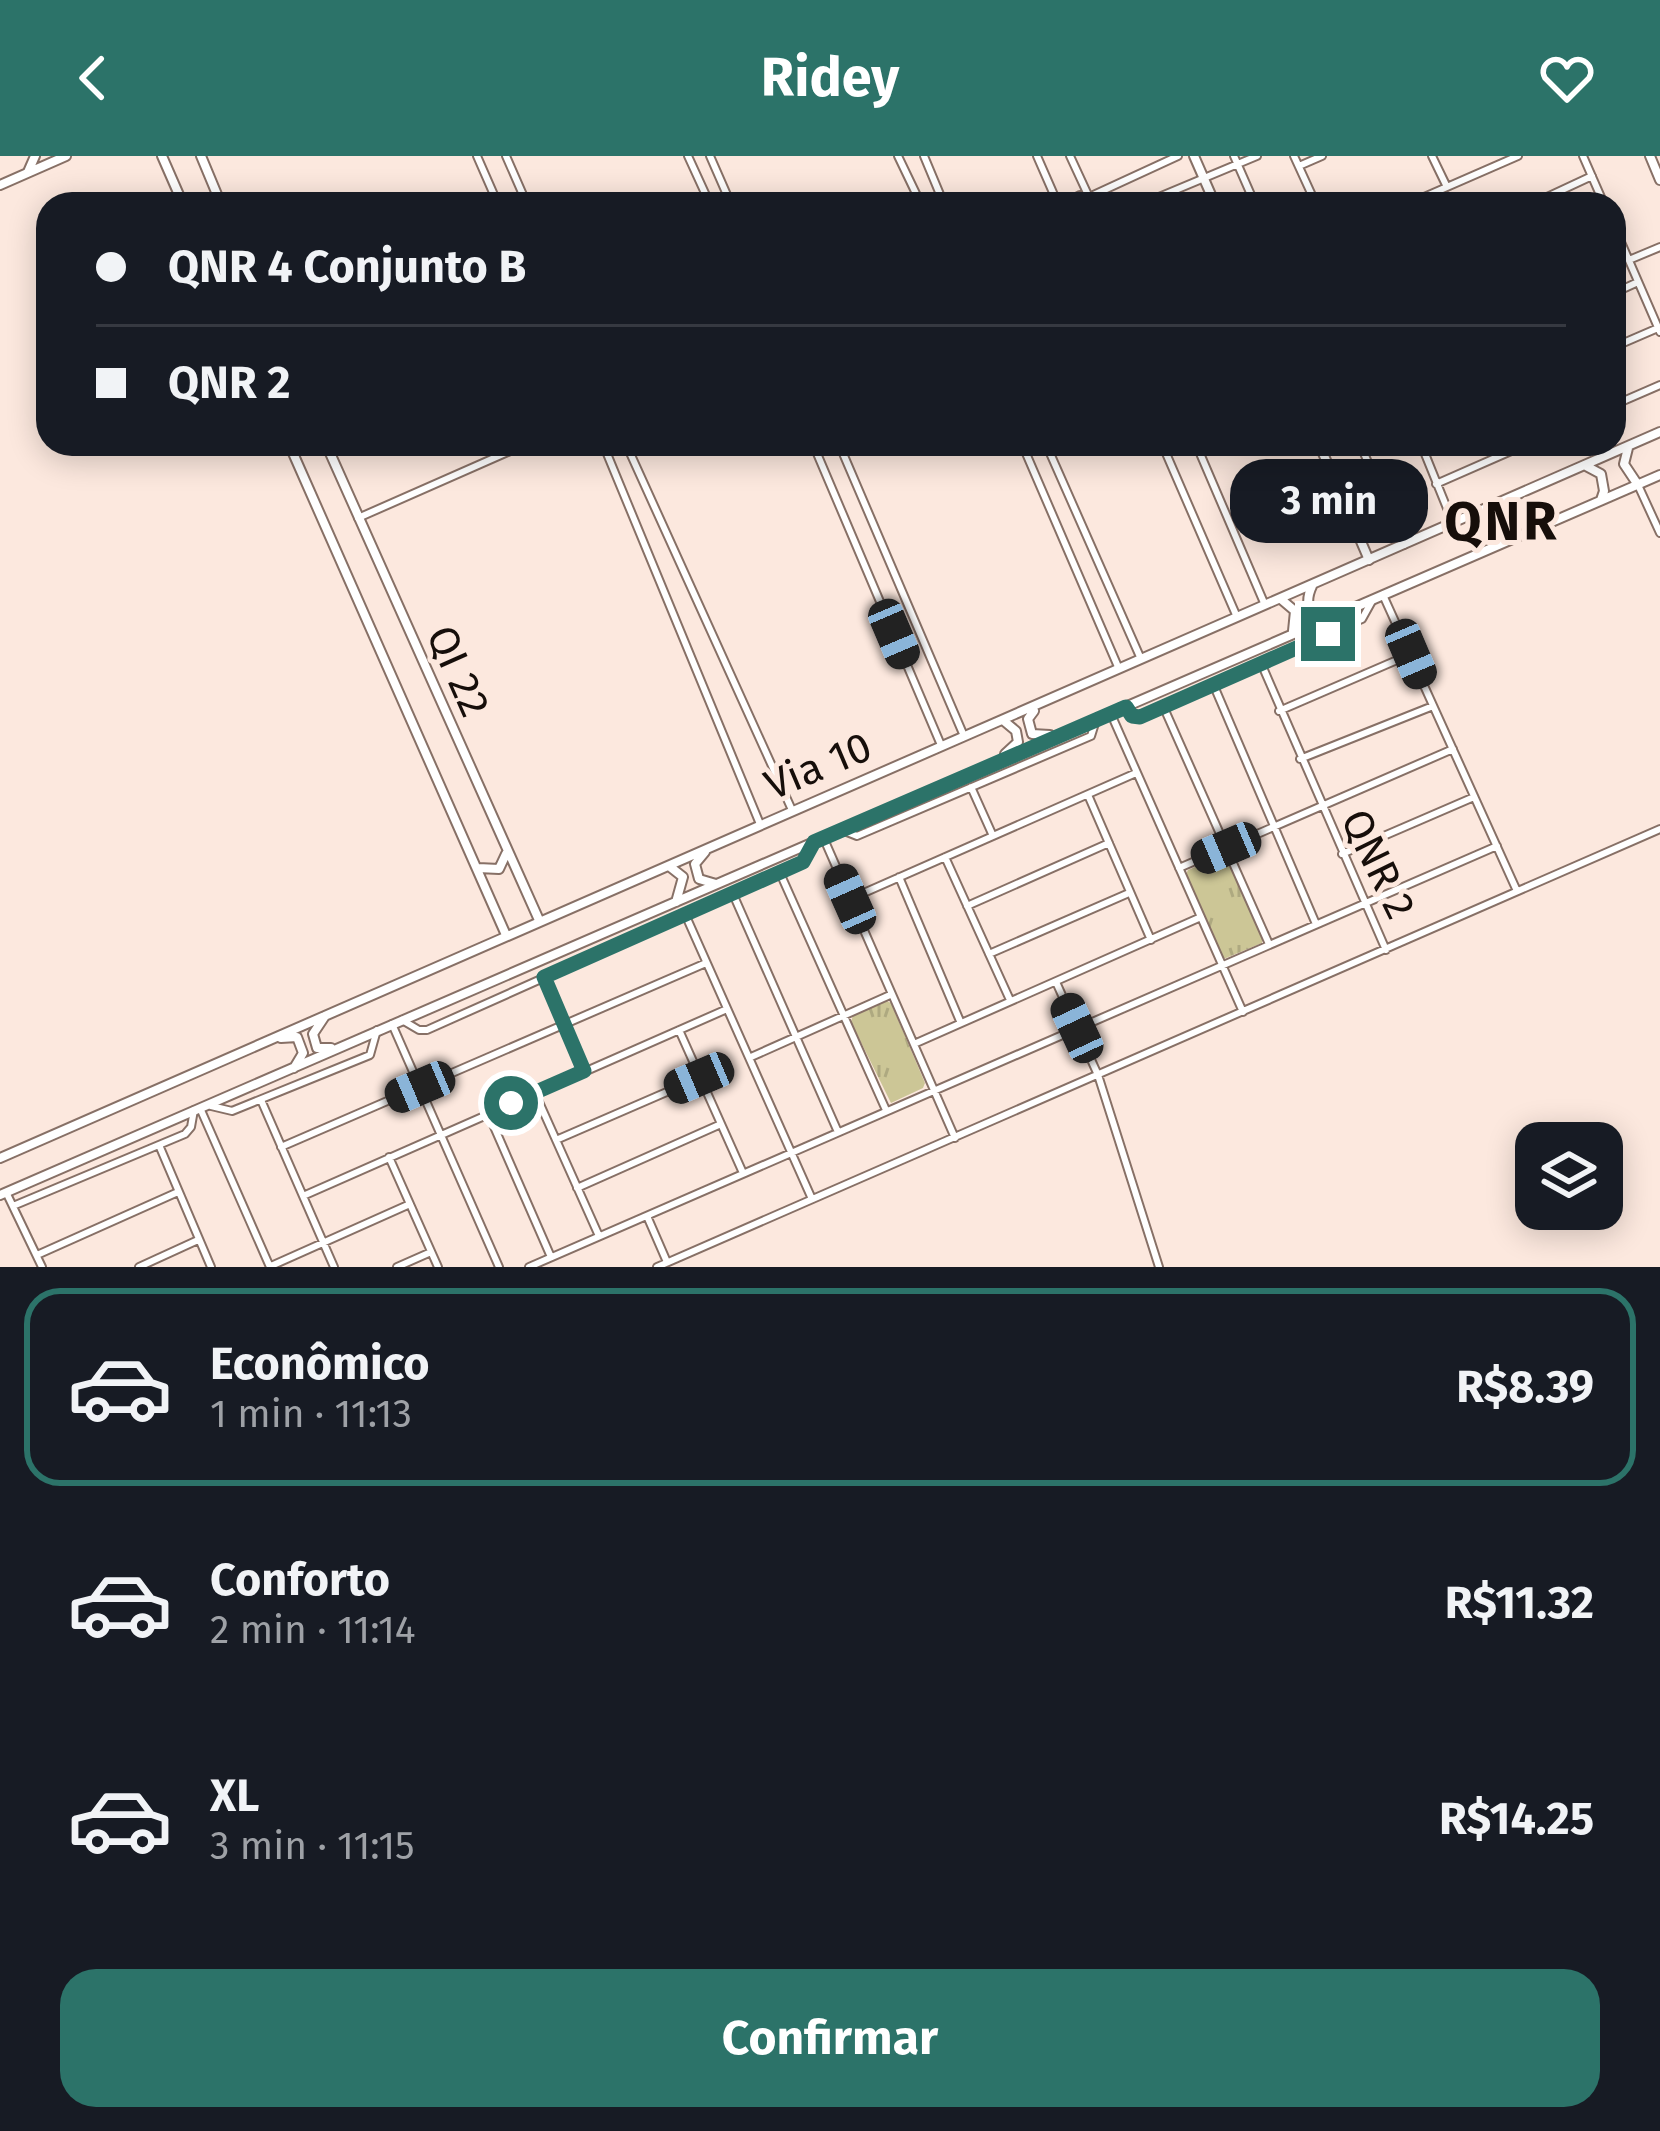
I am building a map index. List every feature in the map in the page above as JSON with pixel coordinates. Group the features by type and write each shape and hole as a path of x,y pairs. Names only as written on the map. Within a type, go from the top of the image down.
{"main road":[{"path":"27,173 35,156"},
{"path":"0,185 66,156"},
{"path":"162,156 178,192"},
{"path":"201,156 216,192"},
{"path":"1194,156 1210,192"},
{"path":"1650,156 1660,180"},
{"name":"Via 10","path":"1626,447 1660,432"},
{"path":"1629,446 1624,464 1638,485"},
{"path":"294,456 506,935"},
{"name":"QI 22","path":"331,456 539,920"},
{"path":"1324,456 1369,560"},
{"name":"Via 10","path":"0,1158 1607,456"},
{"path":"1585,466 1601,474 1604,491 1600,501"},
{"name":"Via 10","path":"2,1190 293,1069 1660,475"},
{"path":"1313,585 1307,602 1324,619"},
{"path":"1280,599 1295,611 1292,633"},
{"path":"1040,706 1030,715 1029,730 1039,736 1059,734"},
{"path":"984,767 1018,742 1012,725 994,723"},
{"path":"710,847 694,868 699,879 716,884"},
{"path":"477,868 485,872 499,869 507,851"},
{"path":"668,866 678,870 684,882 676,903"},
{"path":"326,1015 313,1042 317,1048 339,1047"},
{"path":"272,1038 297,1037 303,1053 293,1069"}],"street":[{"path":"477,156 493,192"},
{"path":"506,156 521,192"},
{"path":"688,156 704,192"},
{"path":"710,156 726,192"},
{"path":"898,156 915,192"},
{"path":"924,156 939,192"},
{"path":"1037,156 1055,192"},
{"path":"1070,156 1087,192"},
{"path":"1100,192 1178,156"},
{"path":"1171,192 1236,160 1257,156"},
{"path":"1294,156 1311,192"},
{"path":"1299,166 1322,156"},
{"path":"1432,156 1447,187"},
{"path":"1436,192 1518,156"},
{"path":"1583,156 1599,192"},
{"path":"1236,160 1250,192"},
{"path":"1558,192 1592,176"},
{"path":"1629,260 1660,247"},
{"path":"1626,254 1659,330 1626,342"},
{"path":"1626,287 1638,282"},
{"path":"1650,310 1660,305"},
{"path":"1626,400 1660,385"},
{"path":"358,518 499,456"},
{"path":"608,456 760,824"},
{"path":"631,456 793,810"},
{"path":"818,456 941,746"},
{"path":"844,456 964,736"},
{"path":"1027,456 1119,669"},
{"path":"1051,456 1141,659"},
{"path":"1167,456 1237,617"},
{"path":"1201,456 1265,605"},
{"path":"1365,456 1404,544"},
{"path":"1425,456 1453,523"},
{"path":"1436,484 1500,456"},
{"path":"1638,485 1660,533"},
{"path":"1383,596 1517,891"},
{"path":"1126,707 1137,718 1164,708 1362,619 1372,601"},
{"path":"1280,711 1411,654"},
{"path":"1261,664 1321,807 1453,749"},
{"path":"1214,686 1316,923"},
{"path":"1300,759 1433,706"},
{"path":"1164,708 1269,944"},
{"path":"1111,714 1243,1012"},
{"path":"842,830 856,836 1091,736 1096,721"},
{"path":"850,899 1136,773"},
{"path":"971,787 993,836"},
{"path":"1088,795 1151,940"},
{"path":"1342,854 1474,797"},
{"name":"QNR 2","path":"657,1267 1386,950 1321,807 1179,868"},
{"path":"1386,950 1660,829"},
{"path":"397,1022 427,1030 803,862 819,840 850,899 955,1138"},
{"path":"967,905 1109,843"},
{"path":"530,1267 1497,846"},
{"path":"945,857 1010,1000"},
{"path":"780,872 886,1111"},
{"path":"899,878 960,1021"},
{"path":"989,955 1130,892"},
{"path":"733,894 838,1132"},
{"path":"685,914 812,1199"},
{"path":"914,1044 1201,917"},
{"path":"281,1147 706,963"},
{"path":"544,977 584,1071"},
{"path":"1056,982 1098,1075 1159,1267"},
{"path":"751,1057 892,994"},
{"path":"303,1196 727,1009"},
{"path":"397,1022 420,1087 499,1267"},
{"path":"201,1108 232,1111 370,1055 377,1030"},
{"path":"679,1030 743,1173"},
{"path":"556,1140 699,1078"},
{"path":"535,1093 599,1236"},
{"path":"261,1100 334,1267"},
{"path":"13,1206 184,1134 201,1108"},
{"path":"201,1108 269,1267 410,1204"},
{"path":"488,1113 551,1257"},
{"path":"578,1188 721,1124"},
{"path":"159,1145 211,1267"},
{"path":"389,1157 438,1267"},
{"path":"2,1190 42,1267"},
{"path":"37,1255 178,1192"},
{"path":"647,1215 668,1262"},
{"path":"139,1267 198,1240"},
{"path":"398,1267 431,1252"}],"green space":[{"path":"1227,857 1262,939 1226,958 1186,874"},
{"path":"887,1001 925,1083 891,1103 851,1022 853,1015"}],"district":[{"name":"QNR","path":"1502,522"}],"route":[{"path":"511,1103 584,1071 544,977 803,862 814,842 1059,734 1126,707 1132,716 1140,717 1328,634"}]}
